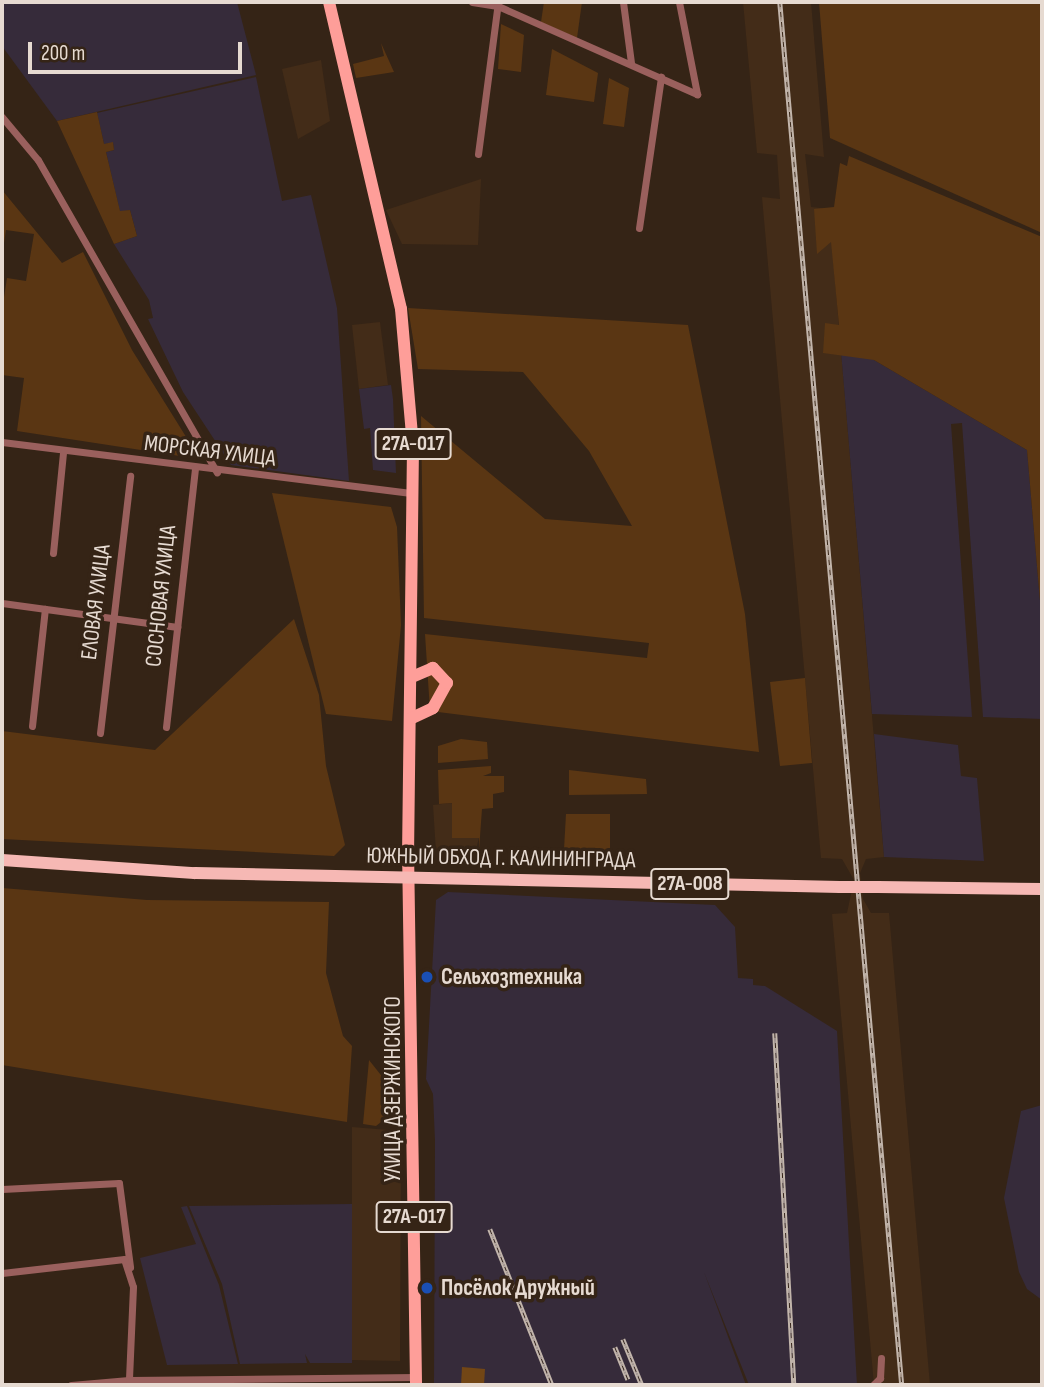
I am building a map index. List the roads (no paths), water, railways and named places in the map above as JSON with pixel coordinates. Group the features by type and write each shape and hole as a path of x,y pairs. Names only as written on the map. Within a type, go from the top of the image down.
{"highway":[{"name":"ЮЖНЫЙ ОБХОД Г. КАЛИНИНГРАДА","path":"2,860 195,873 1042,889"}],"main road":[{"name":"27А-017","path":"329,2 401,309 413,493 409,877"},
{"path":"412,677 433,668 447,683 440,700 412,718"},
{"name":"УЛИЦА ДЗЕРЖИНСКОГО","path":"409,877 416,1381"}],"street":[{"path":"472,2 498,4 697,94 679,2"},
{"path":"623,2 631,64"},
{"path":"478,154 498,4"},
{"path":"639,228 661,78"},
{"path":"2,117 38,160 217,472"},
{"name":"МОРСКАЯ УЛИЦА","path":"2,442 217,472 413,493"},
{"path":"53,554 63,452"},
{"name":"СОСНОВАЯ УЛИЦА","path":"166,727 195,469"},
{"name":"ЕЛОВАЯ УЛИЦА","path":"100,733 130,476"},
{"path":"2,603 177,627"},
{"path":"32,726 45,609"},
{"path":"2,1189 119,1183 130,1267 129,1380"},
{"path":"2,1273 116,1259 130,1267"},
{"path":"873,1385 881,1358"},
{"path":"71,1385 129,1380 416,1381"}],"railway":[{"path":"780,2 902,1385"},
{"path":"775,1033 794,1385"},
{"path":"490,1229 552,1385"},
{"path":"623,1339 642,1385"},
{"path":"615,1347 628,1379"}],"place":[{"name":"Сельхозтехника","path":"427,977"},
{"name":"Посёлок Дружный","path":"427,1288"}]}
